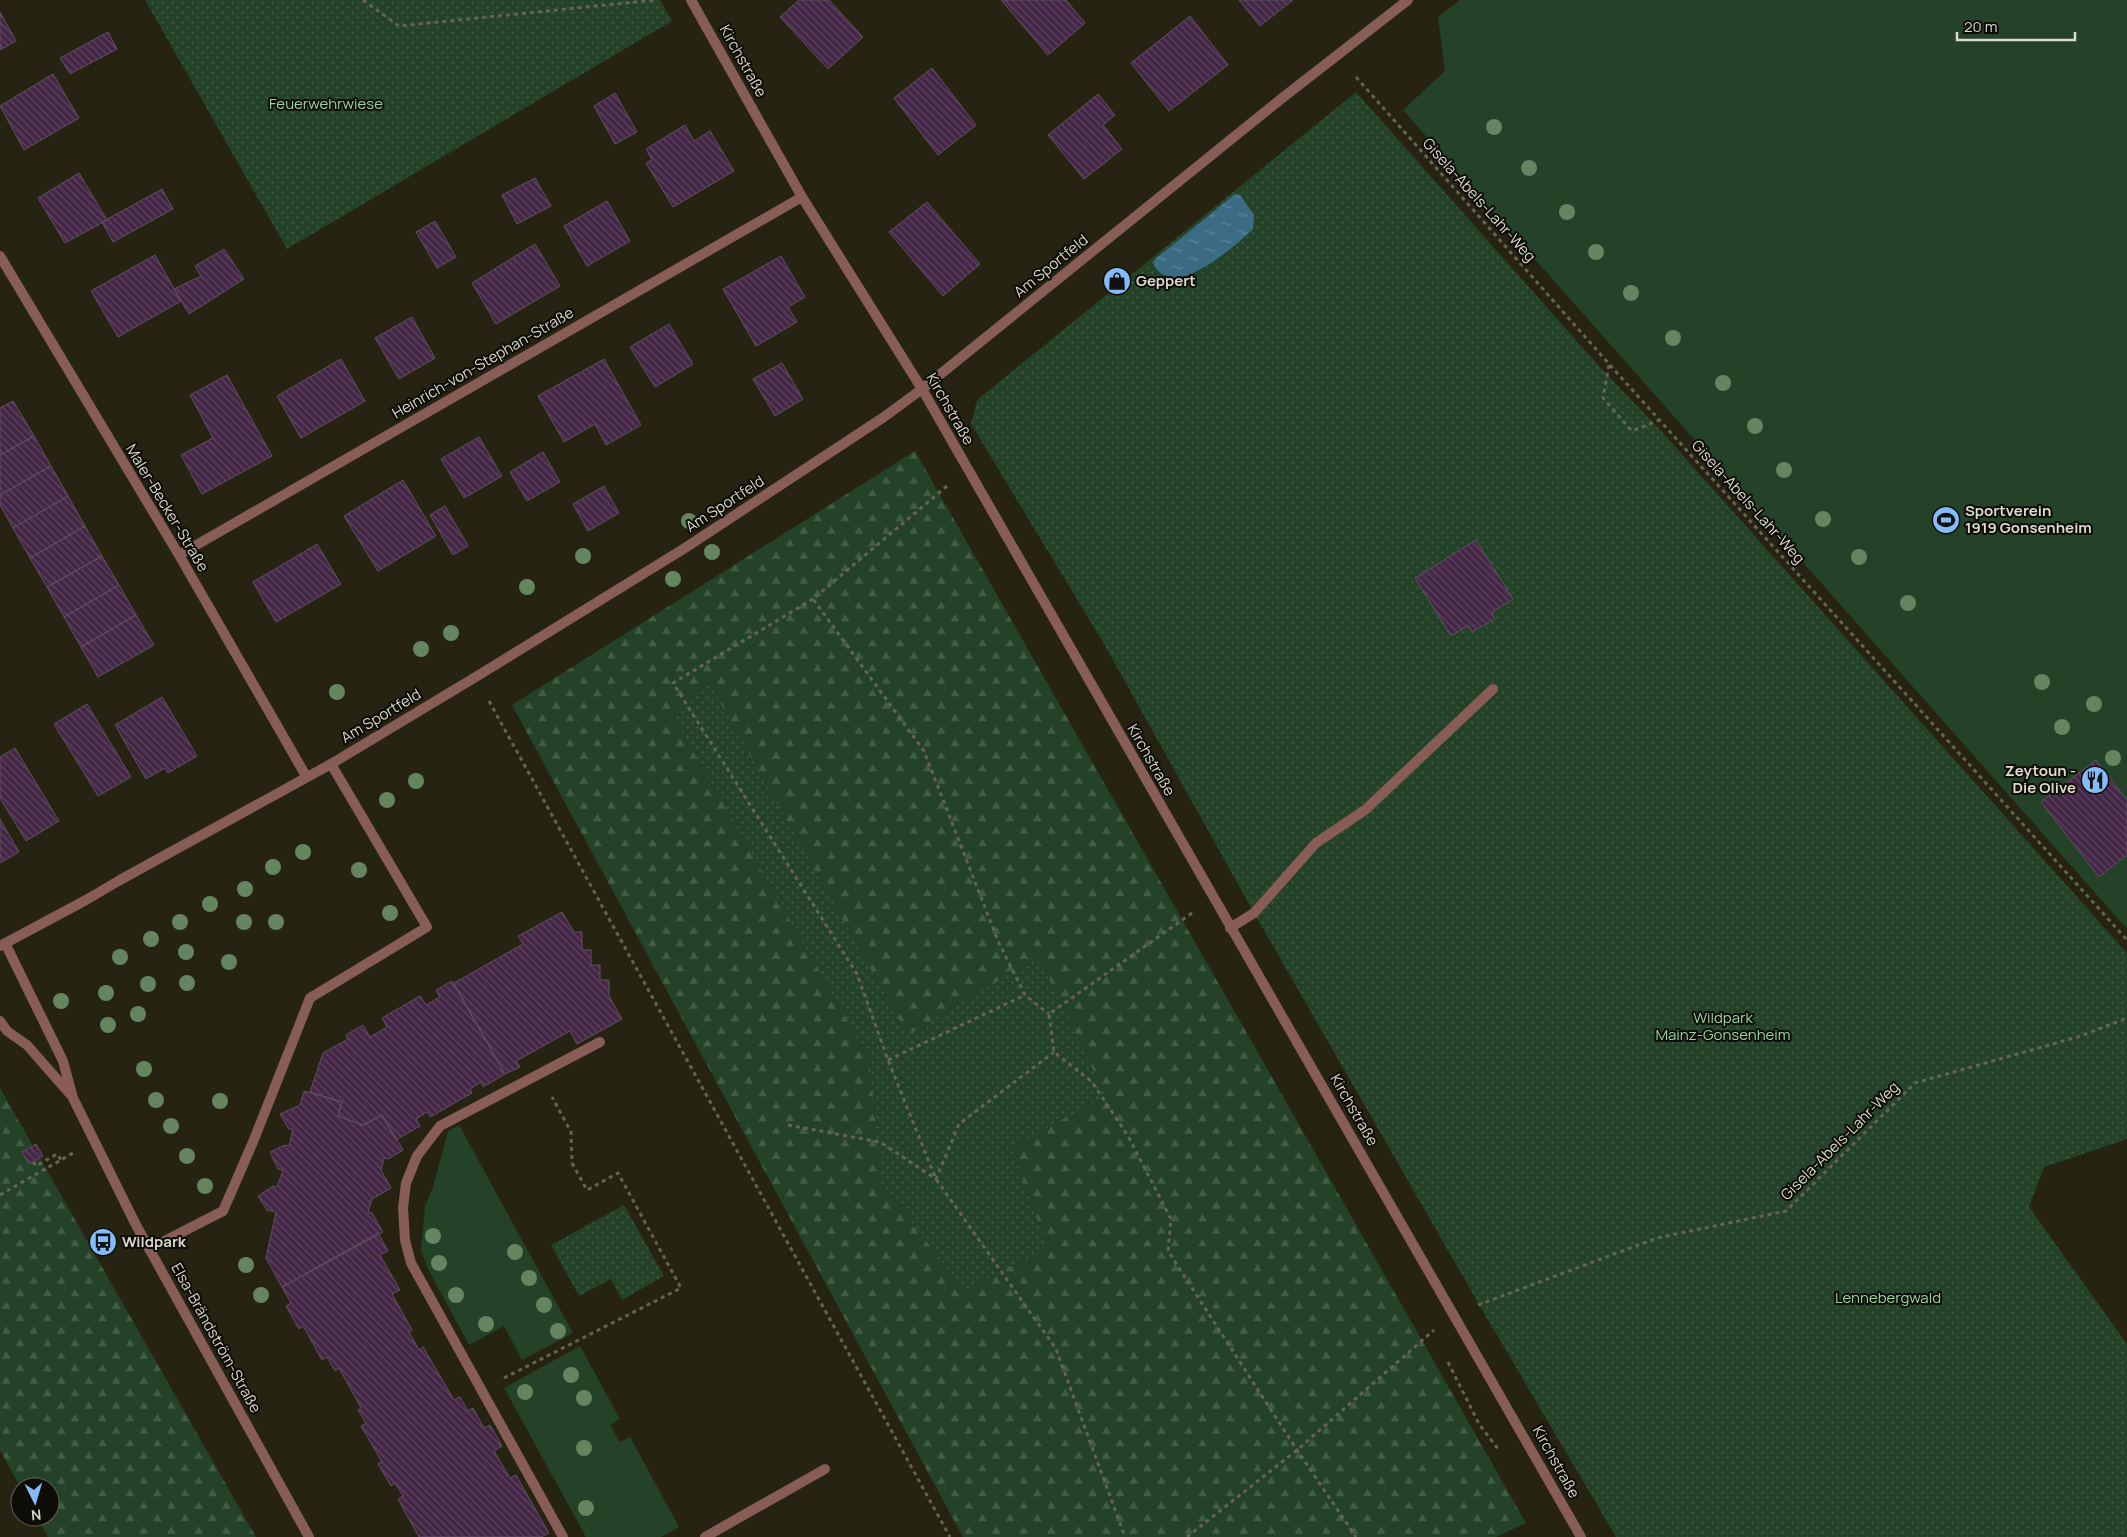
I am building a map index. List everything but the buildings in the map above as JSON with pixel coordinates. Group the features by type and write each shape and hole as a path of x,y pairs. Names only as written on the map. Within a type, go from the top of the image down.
{"street":[{"name":"Kirchstraße","path":"691,0 802,197 922,389 1230,928 1582,1537"},
{"name":"Am Sportfeld","path":"2,945 306,776 331,764 685,548 884,417 922,389 1282,98 1408,0"},
{"name":"Heinrich-von-Stephan-Straße","path":"179,555 802,197"},
{"name":"Maler-Becker-Straße","path":"0,256 179,555 306,776"},
{"path":"1230,928 1254,913 1316,843 1365,810 1494,689"},
{"path":"149,1249 222,1211 253,1142 310,998 427,927 331,764"},
{"name":"Elsa-Brändström-Straße","path":"2,945 63,1061 74,1098 149,1249 309,1537"},
{"name":"Elsa-Brändström-Straße","path":"0,1021 7,1031 27,1045 40,1058 74,1098"},
{"path":"562,1537 411,1263 405,1240 403,1208 406,1183 417,1156 440,1126 600,1042"},
{"path":"705,1537 825,1469"}],"path":[{"path":"363,0 399,26 655,0"},
{"name":"Gisela-Abels-Lahr-Weg","path":"1356,77 1659,420 2127,940"},
{"path":"1609,364 1603,398 1626,424 1632,430 1659,420"},
{"path":"947,486 813,599 673,683 857,974 888,1060 936,1179 1056,1350 1125,1537"},
{"path":"813,599 924,751 998,941 1025,996 1048,1014 1054,1052 1092,1082 1128,1136 1171,1219 1168,1251 1297,1450 1356,1537"},
{"path":"489,701 950,1537"},
{"path":"1048,1014 1192,913"},
{"path":"888,1060 1025,996"},
{"name":"Gisela-Abels-Lahr-Weg","path":"1454,1313 1658,1238 1786,1211 1915,1083 2081,1036 2127,1018"},
{"path":"936,1179 959,1124 1054,1052"},
{"path":"481,1390 682,1288 618,1173 587,1190 572,1163 571,1132 540,1074"},
{"path":"788,1126 880,1142 936,1179"},
{"path":"0,1195 61,1160 57,1154 36,1166 34,1162"},
{"path":"1187,1537 1297,1450 1454,1313"}],"green space":[{"name":"Feuerwehrwiese","path":"145,0 660,0 672,21 287,249"},
{"name":"Sportverein 1919 Gonsenheim","path":"1460,0 2127,0 2127,929 1403,110 1445,71 1438,17"},
{"name":"Wildpark Mainz-Gonsenheim","path":"1356,92 1598,365 1662,432 2127,953 2127,1139 2044,1167 2029,1207 2127,1344 2127,1537 1616,1537 1484,1313 1254,913 1104,644 971,424 977,400"},
{"path":"915,451 1526,1523 1496,1537 963,1537 512,705"},
{"path":"708,681 908,1035 1038,957 1106,1096 1011,1147 1047,1247 964,1291 881,1181 869,1058 672,715"},
{"path":"0,1088 256,1537 48,1537 42,1527 60,1527 60,1477 15,1477 0,1450"},
{"path":"459,1125 573,1333 522,1360 504,1326 469,1345 428,1269 421,1250 425,1206 433,1187 448,1131"},
{"path":"624,1205 664,1276 622,1300 611,1279 579,1296 551,1245"},
{"path":"580,1346 620,1419 610,1425 620,1442 630,1437 679,1527 661,1537 586,1537 504,1388"}],"water":[{"path":"1235,194 1240,195 1254,215 1253,229 1226,252 1197,271 1175,280 1160,273 1154,266 1154,260"}],"place":[{"name":"Geppert","path":"1117,281"},
{"name":"Sportverein 1919 Gonsenheim","path":"1946,520"},
{"name":"Zeytoun - Die Olive","path":"2095,780"},
{"name":"Wildpark","path":"103,1242"}],"park label":[{"name":"Lennebergwald","path":"1888,1298"}]}
